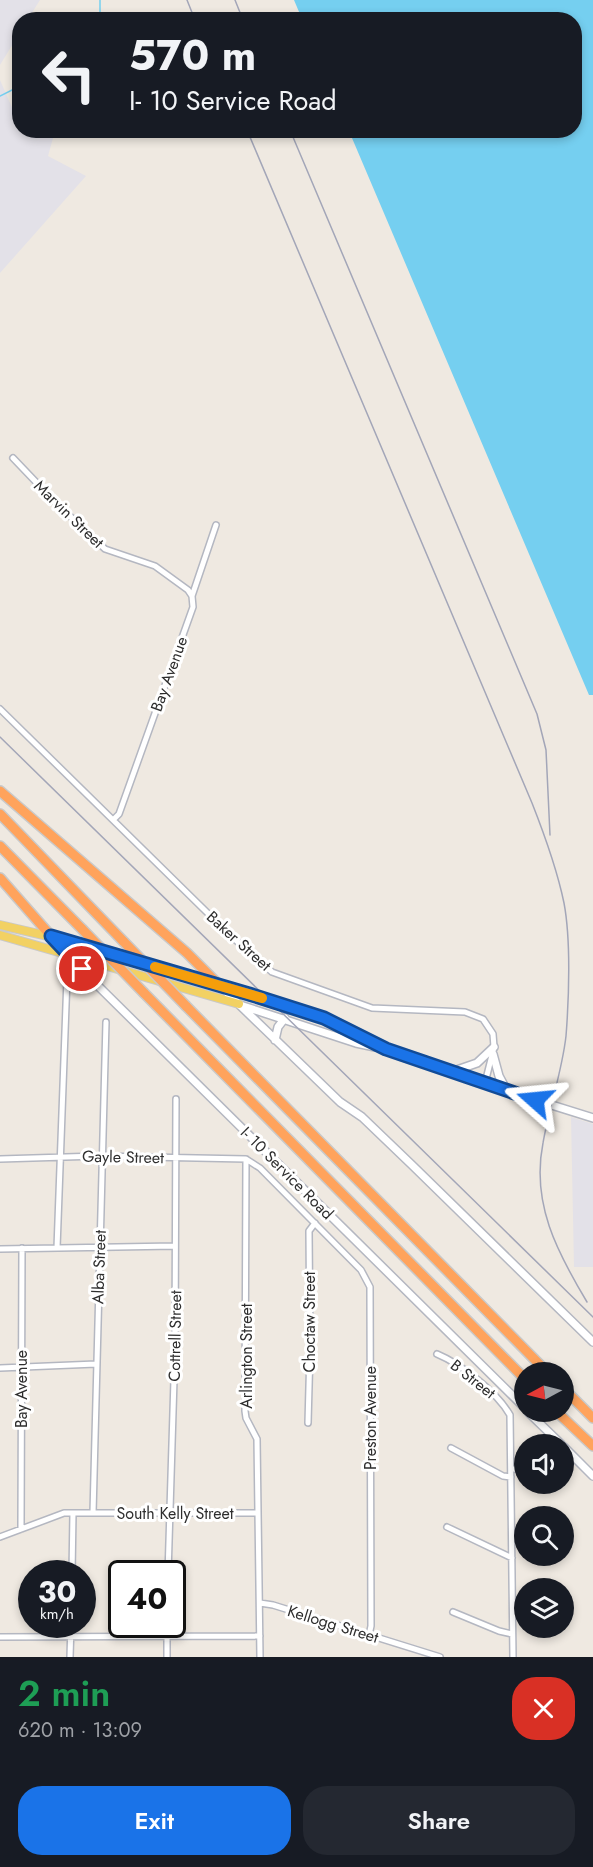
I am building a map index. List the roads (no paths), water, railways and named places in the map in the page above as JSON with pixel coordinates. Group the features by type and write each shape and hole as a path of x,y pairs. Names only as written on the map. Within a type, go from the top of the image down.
{"highway":[{"path":"0,791 187,953 220,986"},
{"path":"0,814 537,1362"},
{"path":"0,846 514,1368"},
{"path":"0,878 51,936"},
{"path":"574,1399 593,1418"},
{"path":"568,1422 593,1446"}],"main road":[{"path":"0,925 51,936 324,1018 386,1049 507,1092 593,1118"},
{"path":"0,935 239,1004 356,1043 386,1049"},
{"name":"I- 10 Service Road","path":"51,936 514,1397"},
{"path":"220,986 340,1102 362,1117 593,1342"},
{"path":"274,1040 278,1027 285,1018"},
{"path":"451,1072 477,1063 494,1050 499,1076 507,1092"},
{"name":"I- 10 Service Road","path":"539,1422 551,1434"},
{"name":"I- 10 Service Road","path":"574,1457 593,1476"}],"street":[{"name":"Marvin Street","path":"13,458 105,549 155,566 188,590 192,596"},
{"name":"Bay Avenue","path":"113,820 119,814 193,607 192,596 216,525"},
{"name":"Baker Street","path":"0,709 231,936 272,972 372,1008 476,1015 489,1026 493,1034 494,1050"},
{"path":"57,1248 67,978"},
{"name":"Alba Street","path":"93,1513 106,1022"},
{"path":"485,1083 494,1050"},
{"name":"Cottrell Street","path":"168,1560 176,1099"},
{"name":"Gayle Street","path":"0,1159 102,1156 246,1159"},
{"name":"Preston Avenue","path":"246,1159 260,1168 361,1270 370,1287 371,1626 369,1635"},
{"name":"Arlington Street","path":"246,1159 245,1411 246,1418 257,1439 260,1657"},
{"name":"Choctaw Street","path":"308,1423 309,1231 315,1223"},
{"path":"0,1249 175,1246"},
{"name":"Bay Avenue","path":"21,1530 22,1248"},
{"name":"B Street","path":"437,1354 448,1359 495,1395 506,1408 512,1421 511,1470"},
{"path":"0,1368 96,1364"},
{"path":"452,1448 503,1476 511,1477"},
{"path":"513,1657 511,1470 514,1470"},
{"path":"72,1560 73,1513"},
{"name":"South Kelly Street","path":"0,1537 59,1514 258,1513"},
{"path":"447,1527 512,1558"},
{"name":"Kellogg Street","path":"260,1603 273,1605 440,1657"},
{"path":"453,1612 512,1634"},
{"path":"186,1636 260,1636"},
{"path":"0,1637 18,1637"},
{"path":"70,1657 71,1638"},
{"path":"167,1638 167,1657"}],"water":[{"path":"294,0 593,0 593,695 589,695 352,138 582,138 582,12 299,12"}],"waterway":[{"path":"100,0 100,12"},
{"path":"0,96 12,90"}],"railway":[{"path":"187,0 192,12"},
{"path":"235,0 240,12"},
{"path":"250,138 532,803 558,878 568,934 567,1021 562,1063 543,1143 540,1165 541,1186 549,1226 587,1302"},
{"path":"293,138 537,714 546,750 550,835"},
{"path":"0,737 593,1317"}]}
